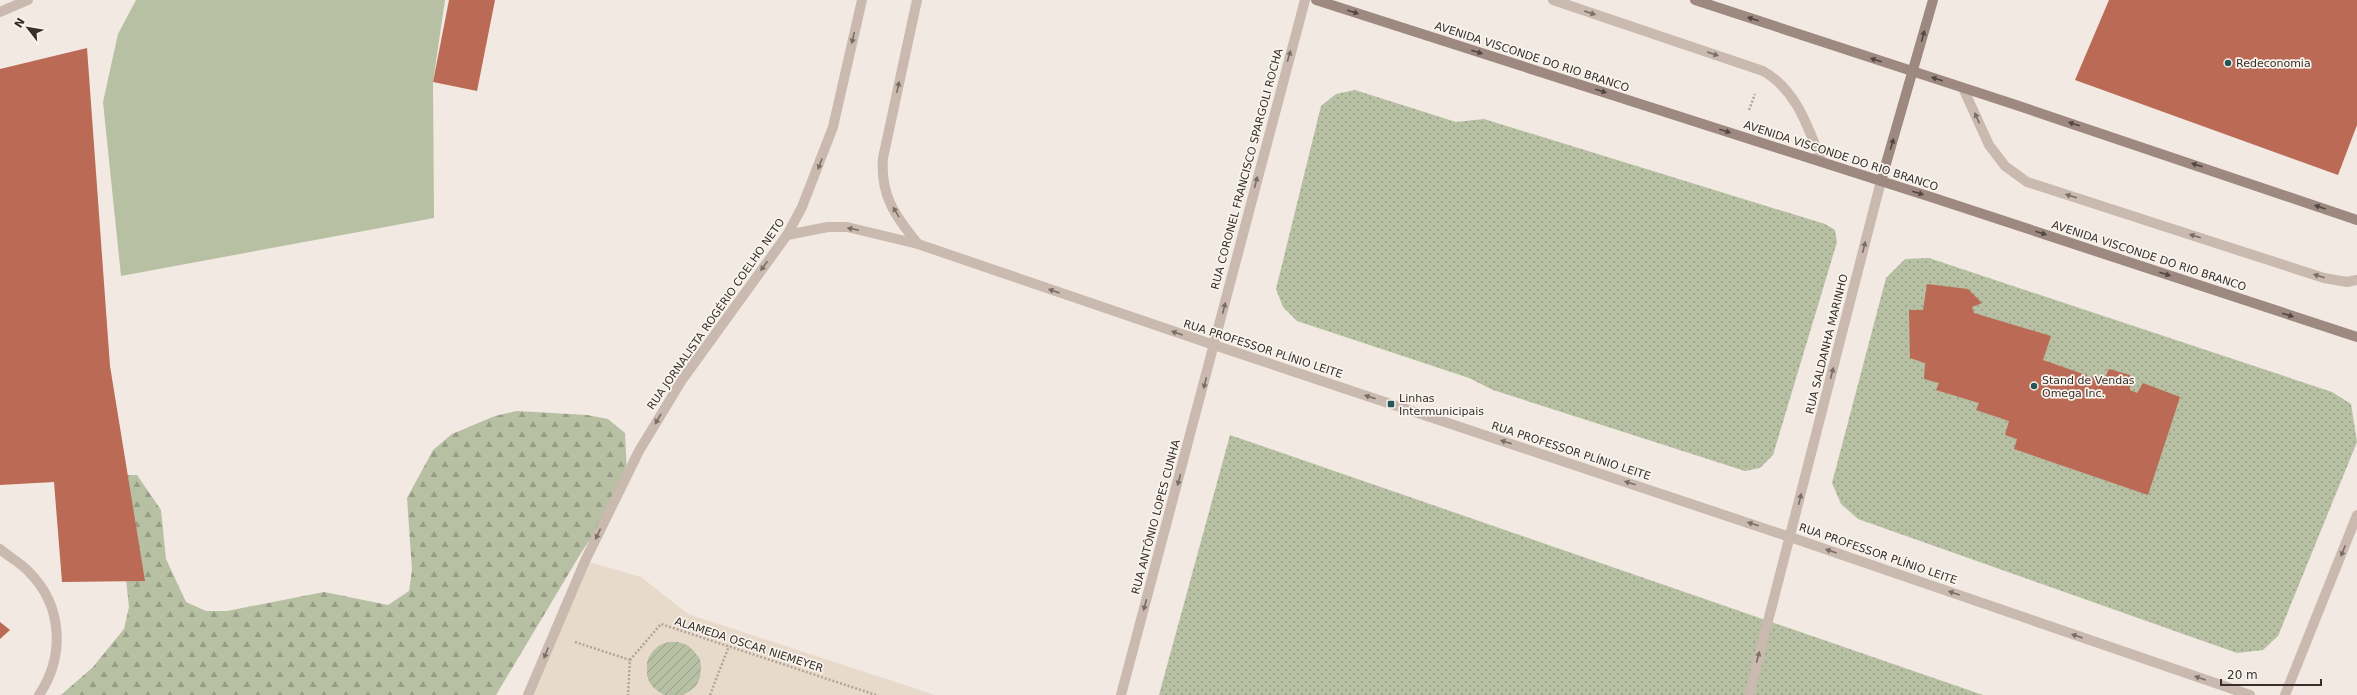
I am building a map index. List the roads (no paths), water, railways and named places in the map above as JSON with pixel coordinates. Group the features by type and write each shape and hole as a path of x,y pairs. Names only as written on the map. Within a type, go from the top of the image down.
{"main road":[{"name":"AVENIDA VISCONDE DO RIO BRANCO","path":"1316,0 1822,162 2357,337"},
{"path":"1695,0 2357,220"},
{"name":"RUA SALDANHA MARINHO","path":"1880,181 1933,0"}],"street":[{"path":"0,12 28,0"},
{"name":"RUA JORNALISTA ROGÉRIO COELHO NETO","path":"528,695 585,561 639,451 682,380 787,235 802,207 826,147 862,0"},
{"path":"917,0 882,158 881,177 885,192 894,210 918,244"},
{"name":"RUA CORONEL FRANCISCO SPARGOLI ROCHA","path":"1214,345 1288,58 1305,0"},
{"path":"1553,0 1763,71 1777,79 1790,94 1806,124 1822,162"},
{"path":"1963,88 1989,145 2005,166 2027,182 2324,278 2347,282 2357,280"},
{"name":"RUA SALDANHA MARINHO","path":"1749,695 1880,181"},
{"name":"RUA PROFESSOR PLÍNIO LEITE","path":"787,235 828,227 847,228 918,244 1214,345 1790,536 2250,695"},
{"name":"RUA ANTÔNIO LOPES CUNHA","path":"1121,695 1214,345"},
{"path":"2285,695 2357,515"},
{"path":"0,549 29,572 49,598 56,621 58,651 47,683 39,695"}],"place":[{"name":"Redeconomia","path":"2228,63"},
{"name":"Stand de Vendas Omega Inc.","path":"2034,386"},
{"name":"Linhas Intermunicipais","path":"1391,404"}]}
